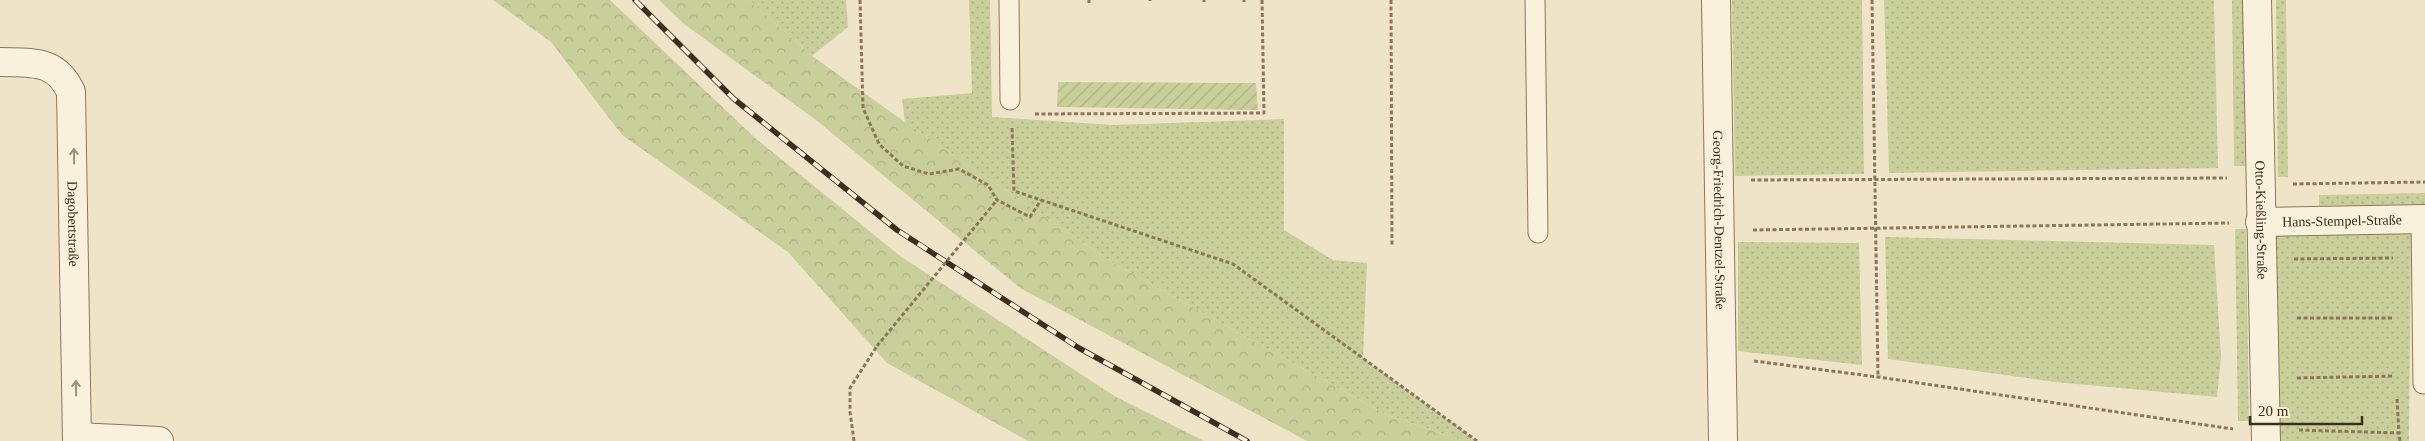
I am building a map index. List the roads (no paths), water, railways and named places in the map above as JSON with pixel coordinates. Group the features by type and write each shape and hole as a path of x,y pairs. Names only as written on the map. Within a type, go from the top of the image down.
{"street":[{"name":"Georg-Friedrich-Dentzel-Straße","path":"1716,0 1723,441"},
{"name":"Otto-Kießling-Straße","path":"2257,0 2260,222 2266,435"},
{"name":"Dagobertstraße","path":"0,62 50,66 65,78 71,92 77,439"},
{"name":"Hans-Stempel-Straße","path":"2260,222 2423,220"},
{"path":"77,439 159,441"}],"lane":[{"path":"1009,0 1011,107"},
{"path":"1534,0 1538,232"},
{"path":"2423,220 2423,384"}],"railway":[{"path":"635,0 734,99 897,230 1079,348 1247,441"}]}
